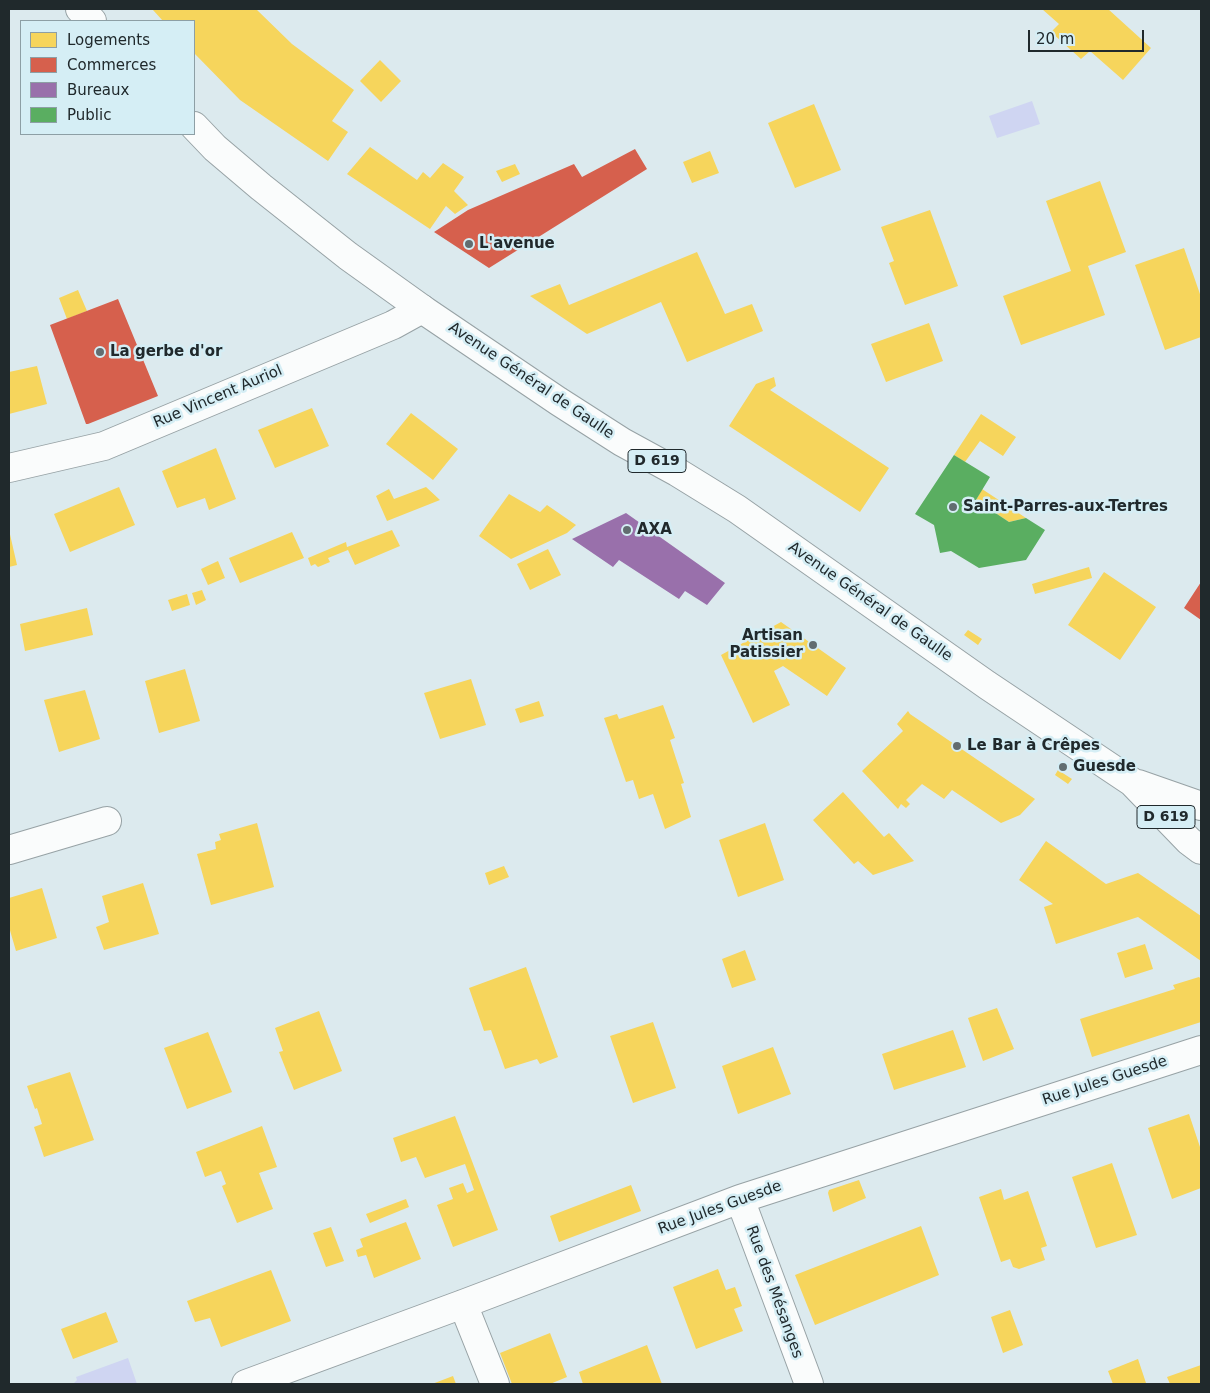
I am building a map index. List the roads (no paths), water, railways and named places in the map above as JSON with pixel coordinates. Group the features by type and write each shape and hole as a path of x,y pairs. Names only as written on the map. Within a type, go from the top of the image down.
{"street":[{"path":"80,9 91,20"},
{"name":"Avenue Général de Gaulle","path":"195,127 215,148 348,256 574,412 737,509 987,685 1132,782 1189,841 1201,850"},
{"name":"Rue Vincent Auriol","path":"9,468 104,446 393,325 422,308"},
{"name":"Avenue Général de Gaulle","path":"1132,782 1201,806"},
{"path":"9,850 106,820"},
{"name":"Rue Jules Guesde","path":"246,1384 740,1199 1201,1050"},
{"name":"Rue des Mésanges","path":"740,1199 809,1384"},
{"path":"463,1304 495,1384"}],"water":[{"path":"1032,101 1040,124 997,138 989,116"},
{"path":"128,1358 137,1384 73,1384 77,1380 76,1377"}],"place":[{"name":"L'avenue","path":"469,244"},
{"name":"La gerbe d'or","path":"100,352"},
{"name":"Saint-Parres-aux-Tertres","path":"953,507"},
{"name":"AXA","path":"627,530"},
{"name":"Artisan Patissier","path":"813,645"},
{"name":"Le Bar à Crêpes","path":"957,746"},
{"name":"Guesde","path":"1063,767"}]}
